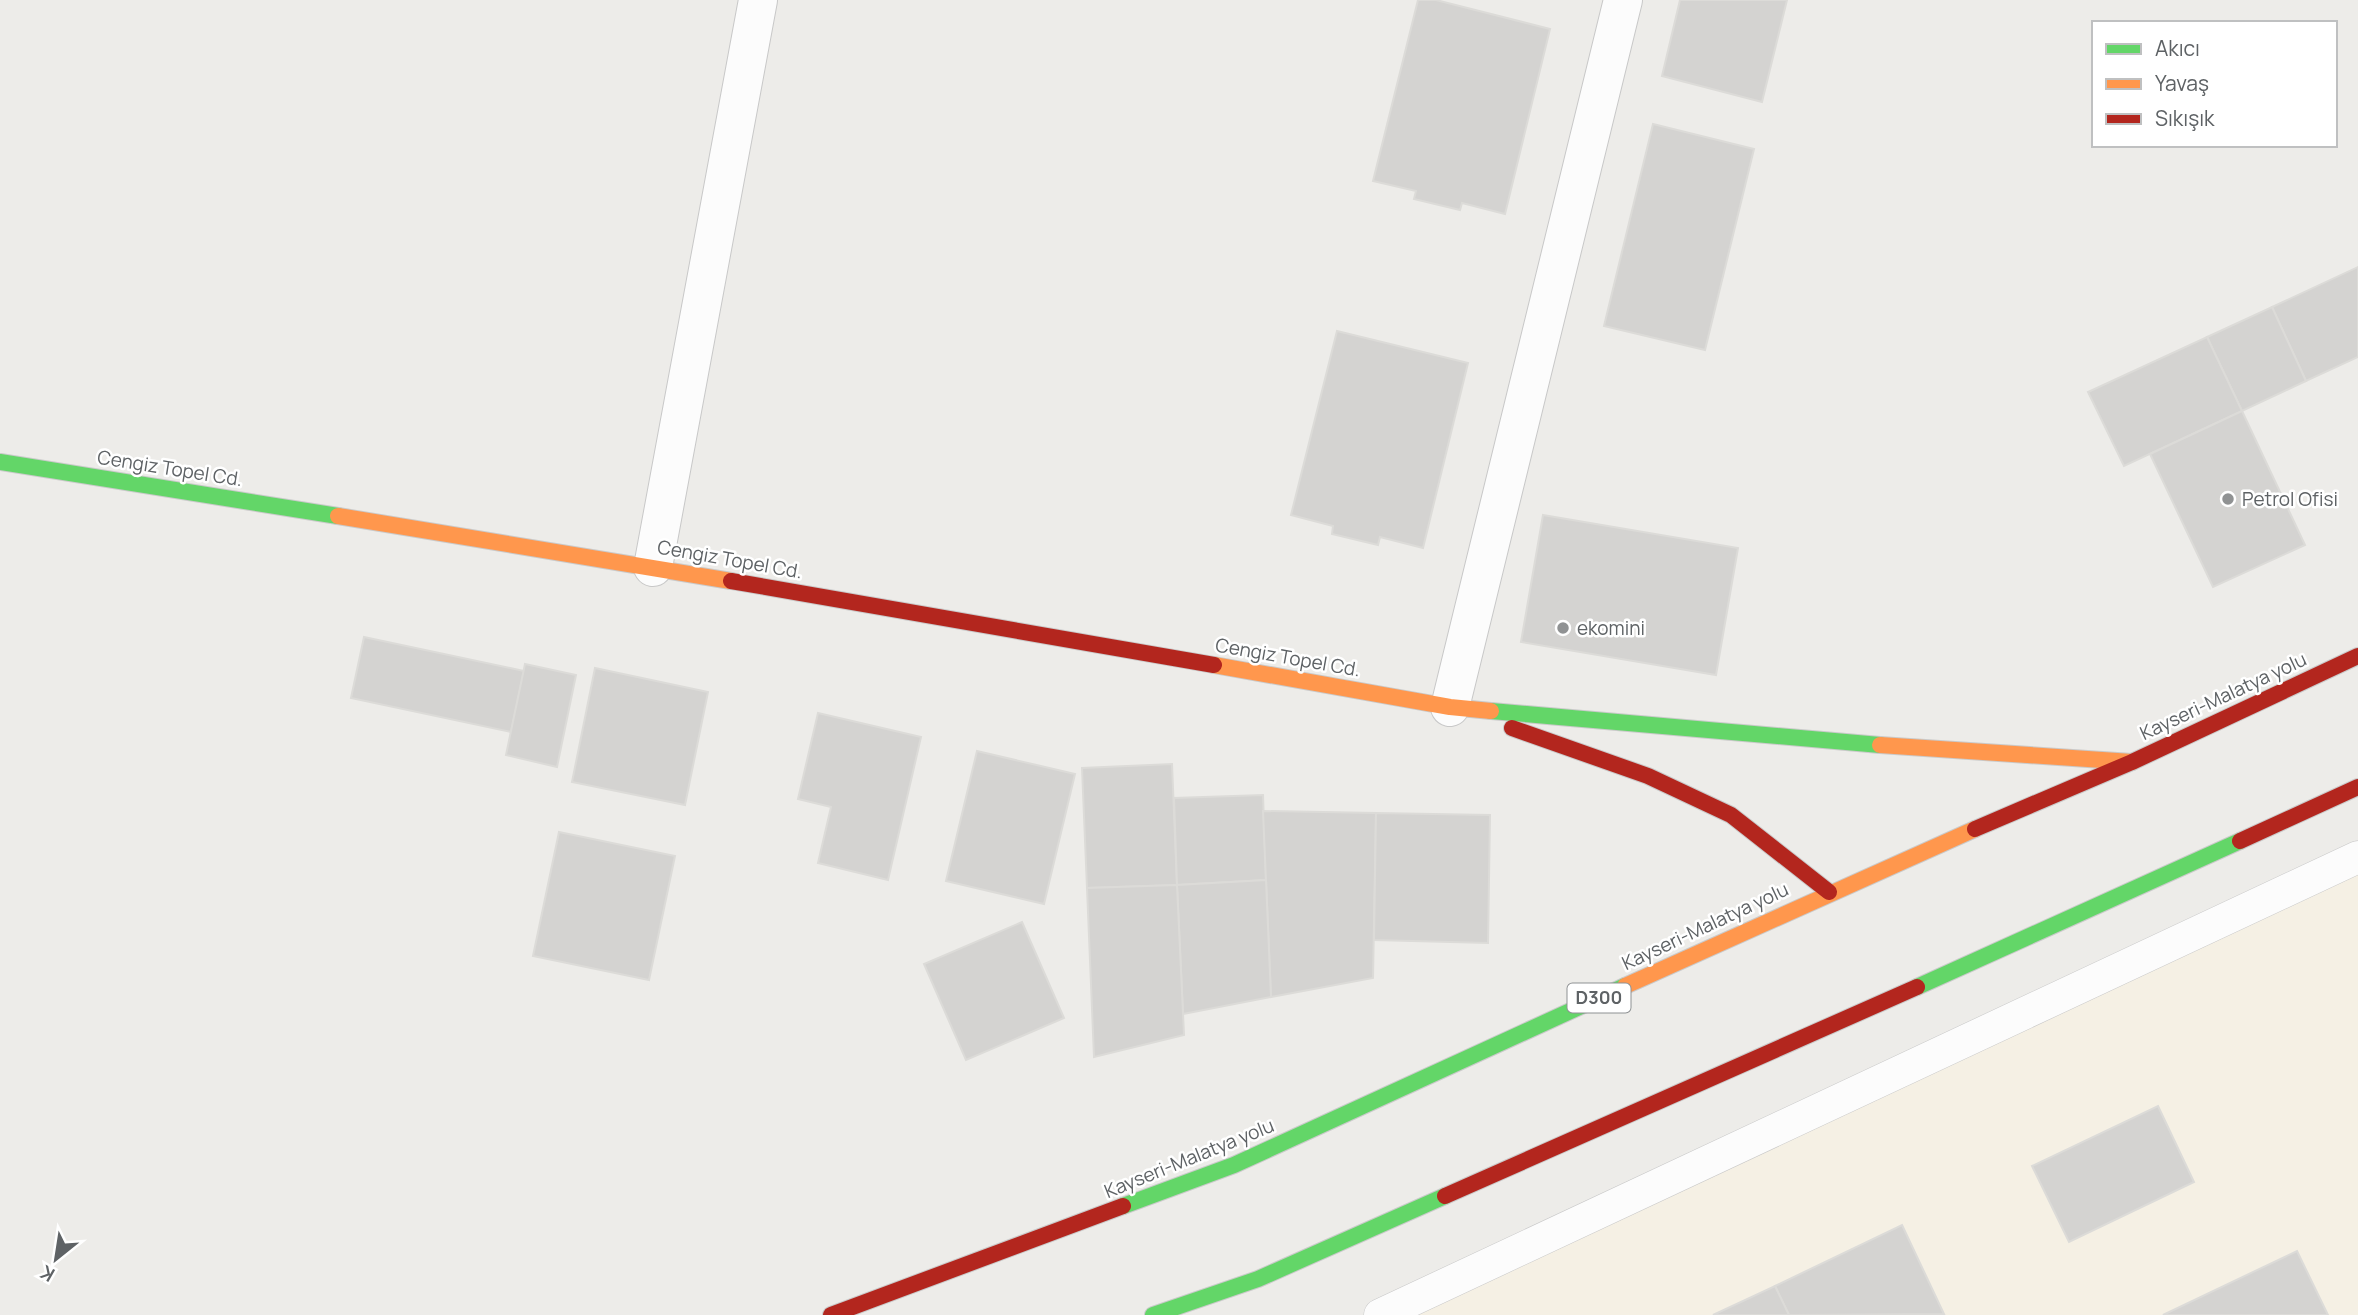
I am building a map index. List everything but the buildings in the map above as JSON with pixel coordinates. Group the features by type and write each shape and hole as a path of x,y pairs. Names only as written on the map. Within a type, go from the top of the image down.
{"main road":[{"name":"Cengiz Topel Cd.","path":"0,462 653,567 1450,707"},
{"name":"Kayseri-Malatya yolu","path":"831,1315 1234,1165 1829,892 2132,762 2358,656"},
{"path":"1450,707 1736,734 2003,755 2132,762"},
{"path":"1450,707 1648,776 1731,815 1829,892"},
{"path":"1153,1315 1258,1279 1850,1017 2358,787"}],"street":[{"path":"653,567 758,0"},
{"path":"1450,707 1623,0"}],"lane":[{"path":"1380,1315 2358,857"}],"shaded area":[{"path":"2358,857 2358,1315 1380,1315"}],"traffic: fast":[{"path":"0,462 338,516"},
{"path":"1491,711 1880,745"},
{"path":"1917,987 2240,841"},
{"path":"1123,1206 1234,1165 1625,986"},
{"path":"1153,1315 1258,1279 1445,1196"}],"traffic: slow":[{"path":"338,516 731,581"},
{"path":"1214,665 1450,707 1491,711"},
{"path":"1880,745 2132,762"},
{"path":"1625,986 1975,829"}],"traffic: jam":[{"path":"731,581 1214,665"},
{"path":"1975,829 2132,762 2358,656"},
{"path":"1512,728 1648,776 1731,815 1829,892"},
{"path":"2240,841 2358,787"},
{"path":"1445,1196 1917,987"},
{"path":"831,1315 1123,1206"}],"place":[{"name":"Petrol Ofisi","path":"2228,499"},
{"name":"ekomini","path":"1563,628"}]}
